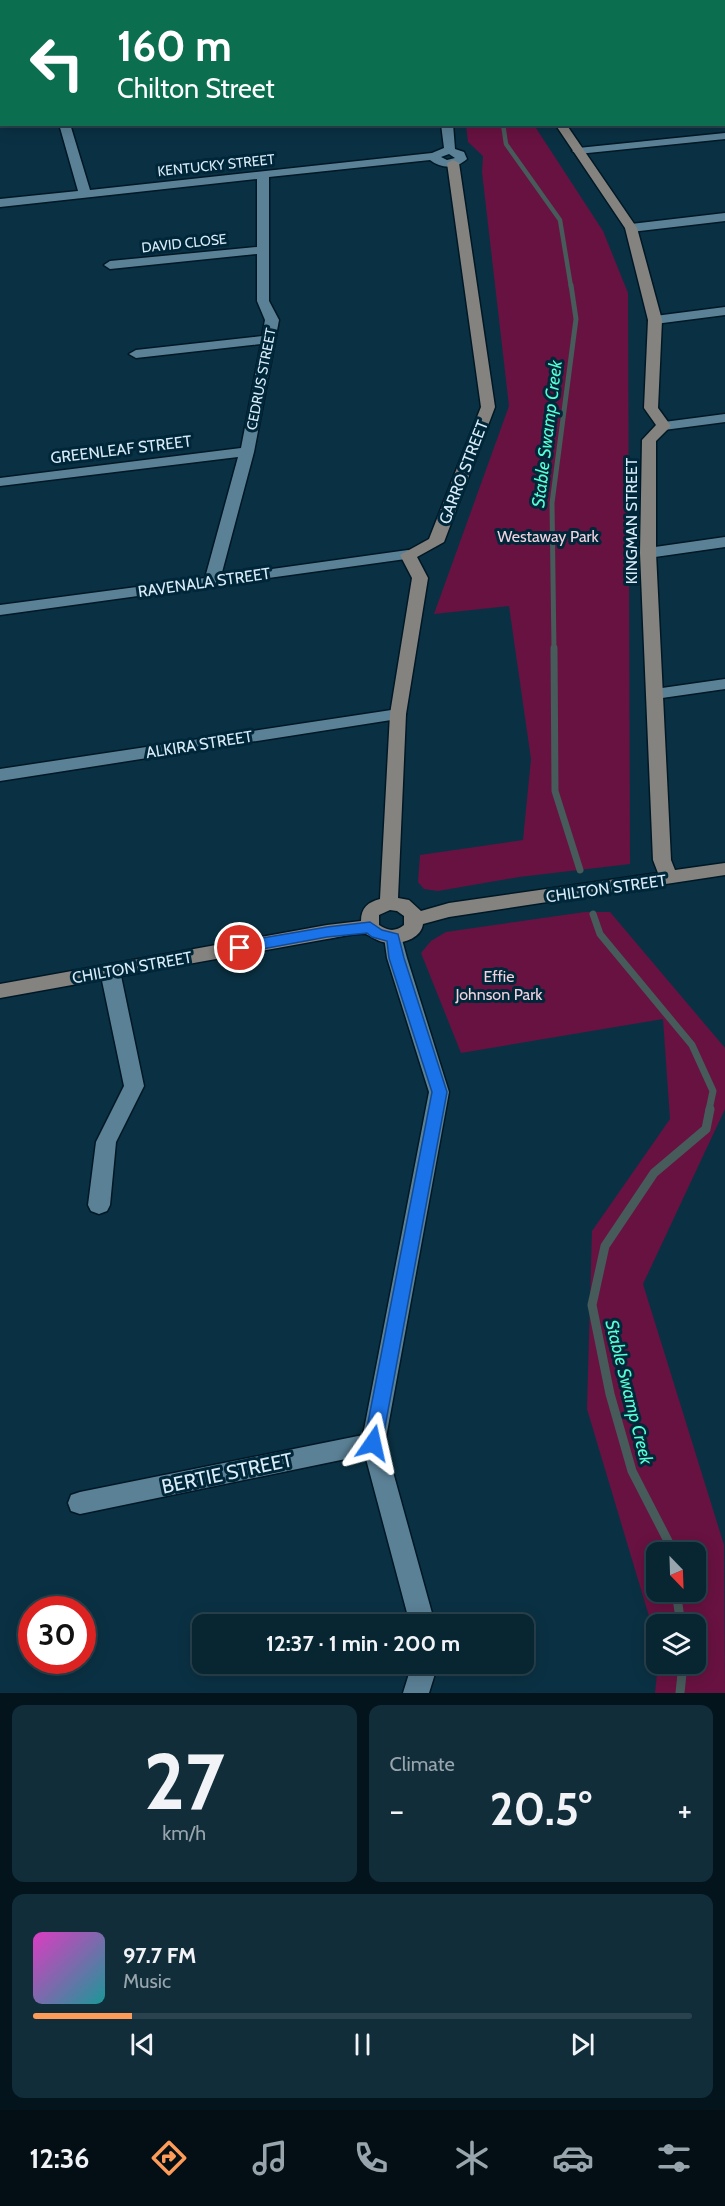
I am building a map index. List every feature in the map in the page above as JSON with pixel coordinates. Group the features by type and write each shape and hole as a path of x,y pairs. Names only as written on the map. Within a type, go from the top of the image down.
{"street":[{"path":"65,126 85,194"},
{"name":"GARRO STREET","path":"408,555 436,542 488,407 447,126"},
{"path":"561,126 631,228 655,320 651,408 664,426 725,418"},
{"path":"578,152 725,136"},
{"name":"KENTUCKY STREET","path":"0,203 434,156 438,161 451,157"},
{"name":"CEDRUS STREET","path":"212,580 247,452 272,320 263,301 261,250 263,175"},
{"path":"631,228 725,217"},
{"name":"DAVID CLOSE","path":"110,266 261,250"},
{"path":"655,320 725,311"},
{"path":"136,354 269,339"},
{"name":"KINGMAN STREET","path":"664,426 649,440 648,553 662,860 669,879"},
{"name":"GREENLEAF STREET","path":"0,482 247,452"},
{"path":"648,553 725,542"},
{"path":"390,903 388,894 398,714 420,578 408,555"},
{"name":"RAVENALA STREET","path":"0,610 408,555"},
{"path":"656,694 725,684"},
{"name":"ALKIRA STREET","path":"0,774 398,714"},
{"name":"CHILTON STREET","path":"416,919 449,910 725,869"},
{"path":"390,903 407,908 416,919 410,931 393,937 377,934 370,927 368,923 370,914 378,906 390,903"},
{"name":"CHILTON STREET","path":"0,991 327,932 370,927"},
{"path":"393,937 396,958 439,1092 373,1443 420,1614"},
{"path":"99,1205 106,1142 134,1086 110,971"},
{"name":"BERTIE STREET","path":"80,1503 373,1443"},
{"path":"416,1693 423,1674"}],"green space":[{"name":"Westaway Park","path":"466,126 535,126 603,231 628,293 630,864 519,877 438,891 424,889 418,882 420,855 523,840 531,759 509,606 434,614 509,406 482,172 483,156 468,142"},
{"name":"Effie Johnson Park","path":"585,912 610,912 725,1048 725,1109 643,1284 724,1545 725,1693 655,1693 657,1674 706,1674 706,1614 648,1614 587,1409 592,1231 670,1119 663,1019 461,1053 421,953 431,941 446,932"}],"waterway":[{"name":"Stable Swamp Creek","path":"503,126 506,144 560,220 571,287"},
{"name":"Stable Swamp Creek","path":"554,650 552,503 576,319 571,285"},
{"name":"Stable Swamp Creek","path":"554,648 555,791 580,870"},
{"name":"Stable Swamp Creek","path":"593,914 600,934 692,1045 713,1091 709,1110"},
{"name":"Stable Swamp Creek","path":"668,1542 632,1471 610,1394 592,1305 605,1246 654,1173 706,1129 710,1109"},
{"name":"Stable Swamp Creek","path":"678,1602 679,1614"},
{"name":"Stable Swamp Creek","path":"680,1693 682,1674"}],"route":[{"path":"240,948 327,932 370,927 377,934 393,937 396,958 439,1092 373,1443"}]}
